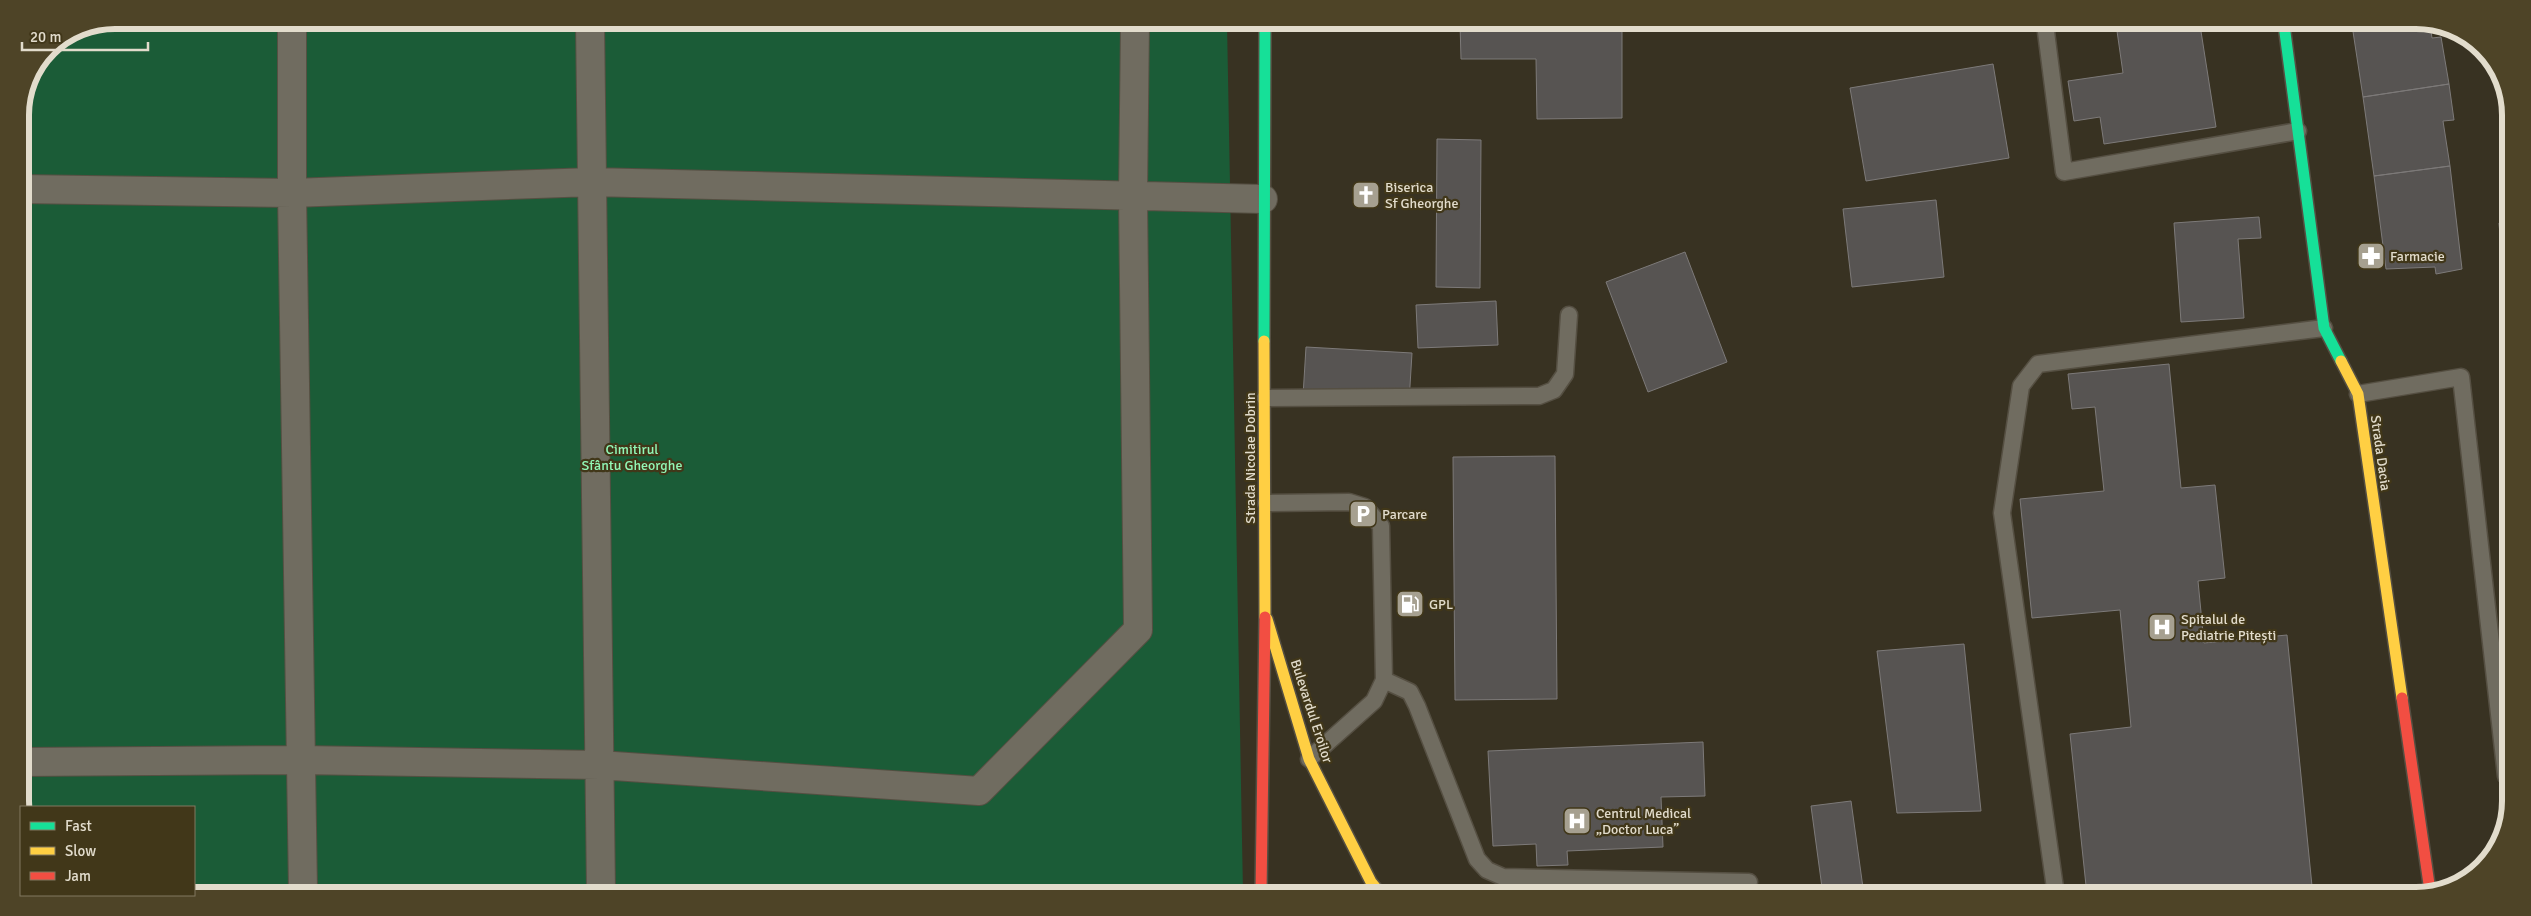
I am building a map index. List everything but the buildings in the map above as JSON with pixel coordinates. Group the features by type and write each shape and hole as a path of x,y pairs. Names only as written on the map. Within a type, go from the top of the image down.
{"street":[{"path":"292,29 292,193 303,887"},
{"path":"590,29 601,887"},
{"path":"29,762 302,760 599,765 979,791 1138,630 1133,196 1135,29"},
{"name":"Strada Nicolae Dobrin","path":"1261,887 1266,503 1263,199 1265,29"},
{"name":"Strada Dacia","path":"2285,29 2324,328 2358,394 2429,886"},
{"path":"29,189 292,193 592,182 1263,199"},
{"name":"Bulevardul Eroilor","path":"1265,614 1309,759 1375,887"}],"lane":[{"path":"2046,29 2064,172 2298,131"},
{"path":"1265,398 1539,396 1554,390 1565,374 1569,315"},
{"path":"2055,887 2002,513 2021,386 2038,364 2324,328"},
{"path":"2358,394 2461,377 2502,741"},
{"path":"1266,503 1349,502 1365,506 1381,526 1384,680 1374,701 1309,759"},
{"path":"1384,680 1410,692 1477,859 1487,870 1503,877 1749,882"}],"green space":[{"name":"Cimitirul Sfântu Gheorghe","path":"115,29 1227,29 1243,887 195,887 195,806 29,806 29,115 30,98 35,82 43,67 67,43 82,35 98,30"}],"traffic: fast":[{"path":"1264,341 1265,29"},
{"path":"2285,29 2324,328 2341,361"}],"traffic: slow":[{"path":"1264,341 1265,617"},
{"path":"2341,361 2358,394 2402,698"},
{"path":"1267,619 1309,759 1375,887"}],"traffic: jam":[{"path":"1261,887 1265,617"},
{"path":"2402,698 2429,886"}],"place":[{"name":"Biserica Sf Gheorghe","path":"1366,195"},
{"name":"Farmacie","path":"2371,256"},
{"name":"Parcare","path":"1363,514"},
{"name":"GPL","path":"1410,604"},
{"name":"Spitalul de Pediatrie Pitești","path":"2162,627"},
{"name":"Centrul Medical „Doctor Luca”","path":"1577,821"}]}
